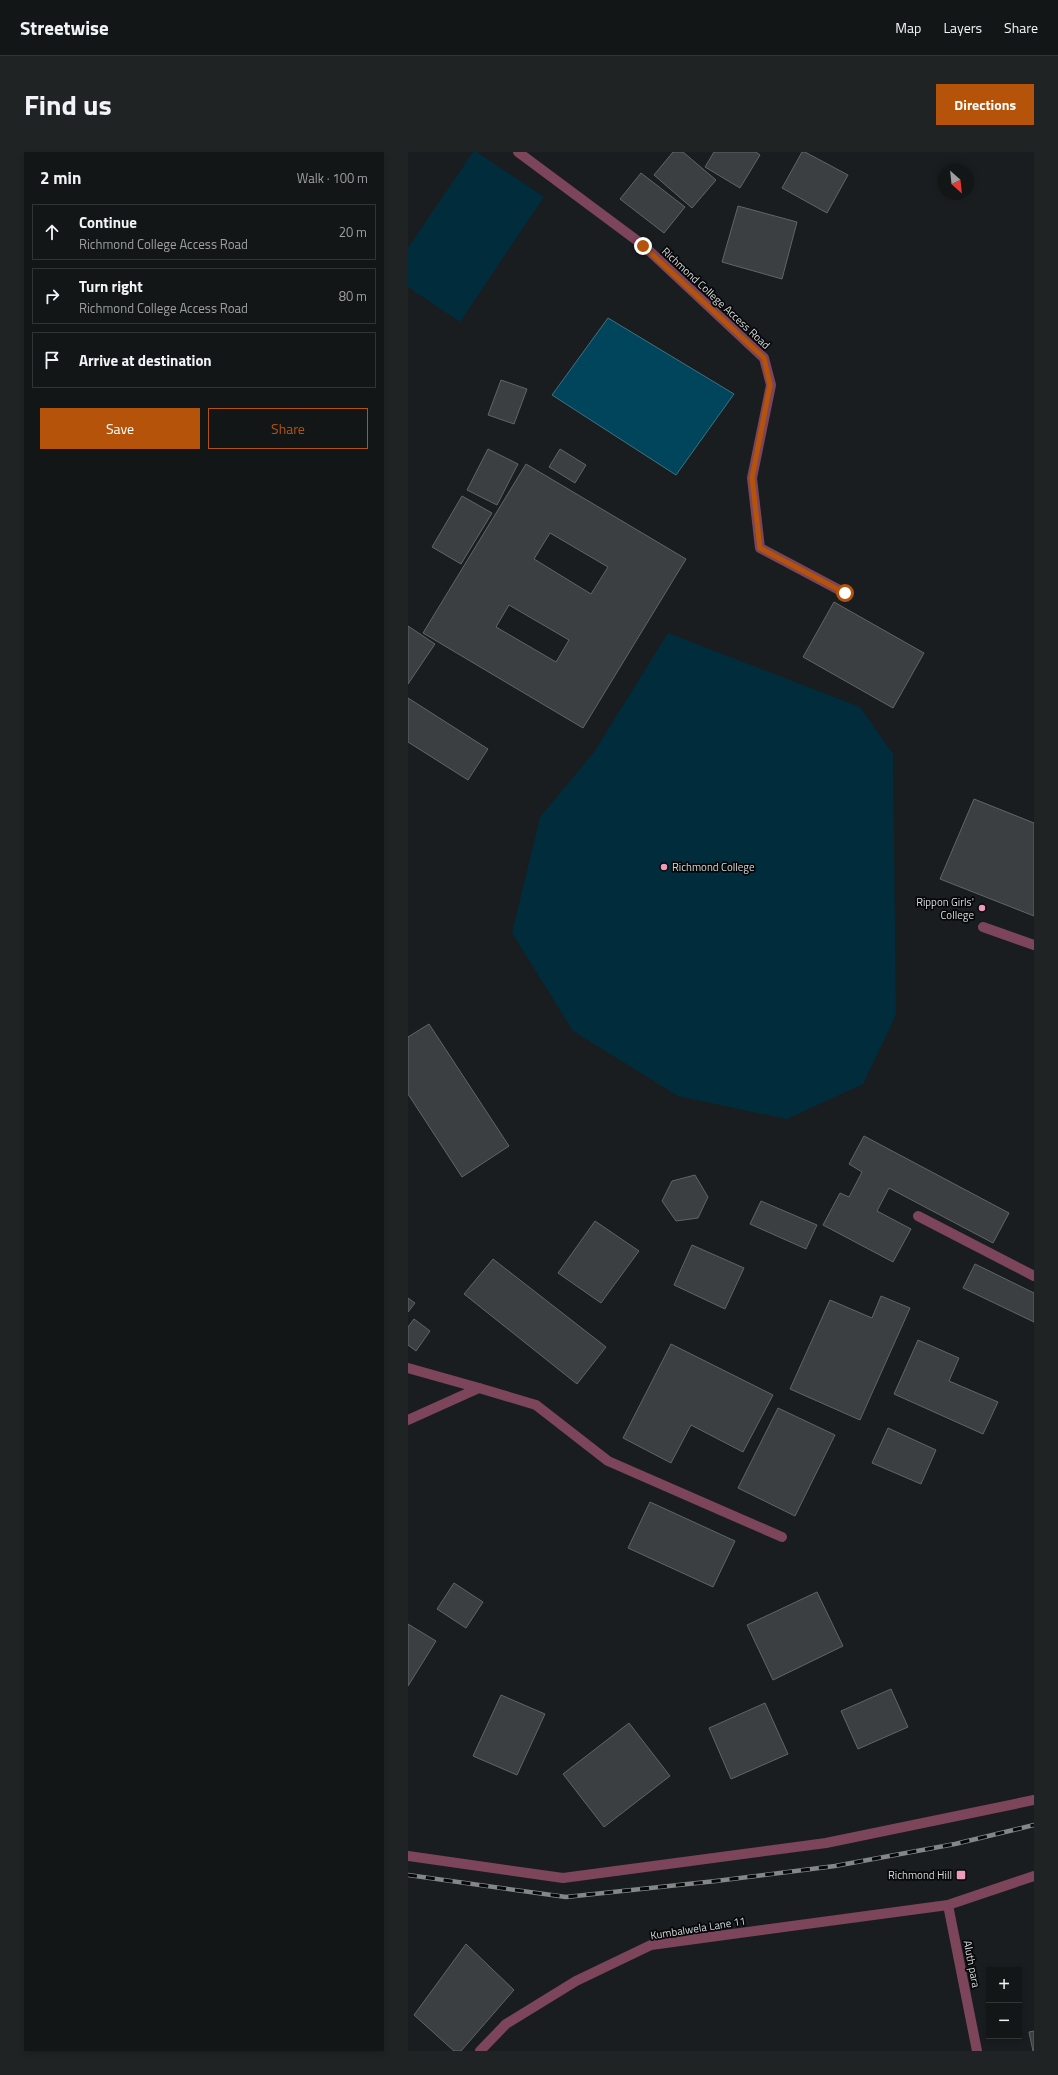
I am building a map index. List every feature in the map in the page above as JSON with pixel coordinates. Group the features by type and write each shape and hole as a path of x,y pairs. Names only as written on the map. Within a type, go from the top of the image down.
{"street":[{"name":"Richmond College Access Road","path":"518,152 643,246 764,358 770,385 752,478 760,548 845,593"},
{"path":"983,927 1034,945"},
{"path":"918,1216 1034,1276"},
{"path":"408,1368 536,1405 608,1461 782,1537"},
{"path":"408,1420 479,1388"},
{"path":"408,1856 563,1878 826,1843 1034,1800"},
{"name":"Kumbalwela Lane 11","path":"480,2051 506,2024 576,1981 651,1945 948,1905 1034,1876"},
{"name":"Aluth para","path":"948,1905 977,2051"}],"shaded area":[{"path":"473,152 477,152 544,197 460,322 408,287 408,248"},
{"path":"608,318 734,394 676,475 552,395"},
{"path":"668,633 860,707 893,754 896,1015 863,1084 787,1119 678,1096 573,1031 512,933 540,817 594,752"}],"building":[{"path":"673,152 683,152 716,180 692,208 654,175"},
{"path":"714,152 756,152 760,155 740,188 705,167"},
{"path":"802,152 805,152 848,175 827,213 782,188"},
{"path":"641,173 685,207 664,233 620,199"},
{"path":"738,206 797,222 782,279 722,262"},
{"path":"501,380 527,389 514,424 488,415"},
{"path":"488,449 518,464 497,505 467,490"},
{"path":"560,449 586,465 575,483 549,467"},
{"path":"526,464 686,559 583,728 423,633","holes":["550,533 608,567 591,594 534,559","509,605 569,640 556,662 496,627"]},
{"path":"462,496 492,513 461,564 432,547"},
{"path":"834,602 924,653 893,708 803,657"},
{"path":"408,626 435,644 408,684"},
{"path":"408,698 488,749 468,780 408,742"},
{"path":"974,799 1034,823 1034,916 940,879"},
{"path":"429,1024 509,1146 462,1177 408,1094 408,1037"},
{"path":"864,1136 1009,1213 993,1243 889,1188 877,1211 911,1229 893,1262 823,1225 840,1193 849,1197 862,1172 849,1164"},
{"path":"695,1175 708,1197 698,1218 676,1221 662,1201 672,1181"},
{"path":"761,1201 817,1225 806,1249 750,1224"},
{"path":"595,1221 639,1251 601,1303 558,1273"},
{"path":"692,1245 744,1268 725,1309 674,1285"},
{"path":"493,1259 606,1347 577,1384 464,1294"},
{"path":"975,1264 1034,1293 1034,1322 963,1288"},
{"path":"881,1296 910,1308 860,1420 790,1389 830,1300 872,1318"},
{"path":"408,1298 415,1303 408,1312"},
{"path":"414,1319 430,1331 416,1351 408,1345 408,1327"},
{"path":"918,1340 959,1358 949,1381 998,1402 983,1434 894,1394"},
{"path":"671,1344 773,1395 743,1452 691,1425 671,1463 623,1438"},
{"path":"778,1408 835,1435 795,1516 738,1488"},
{"path":"888,1428 936,1450 921,1484 872,1463"},
{"path":"650,1502 735,1541 713,1587 628,1548"},
{"path":"454,1583 483,1602 466,1628 437,1609"},
{"path":"817,1592 843,1646 773,1680 747,1625"},
{"path":"408,1624 436,1641 408,1686"},
{"path":"891,1689 908,1727 858,1749 841,1711"},
{"path":"501,1695 545,1714 517,1775 473,1756"},
{"path":"765,1703 788,1754 731,1779 709,1728"},
{"path":"629,1723 670,1776 604,1827 563,1774"},
{"path":"466,1944 514,1990 461,2051 454,2051 414,2015"},
{"path":"1034,2031 1034,2051 1033,2051 1029,2032"}],"railway":[{"path":"408,1875 566,1897 716,1881 835,1866 955,1844 1034,1825"}],"place":[{"name":"Richmond College","path":"664,867"},
{"name":"Rippon Girls' College","path":"982,908"},
{"name":"Richmond Hill","path":"961,1875"}],"route":[{"path":"643,246 764,358 770,385 752,478 760,548 845,593"}]}
